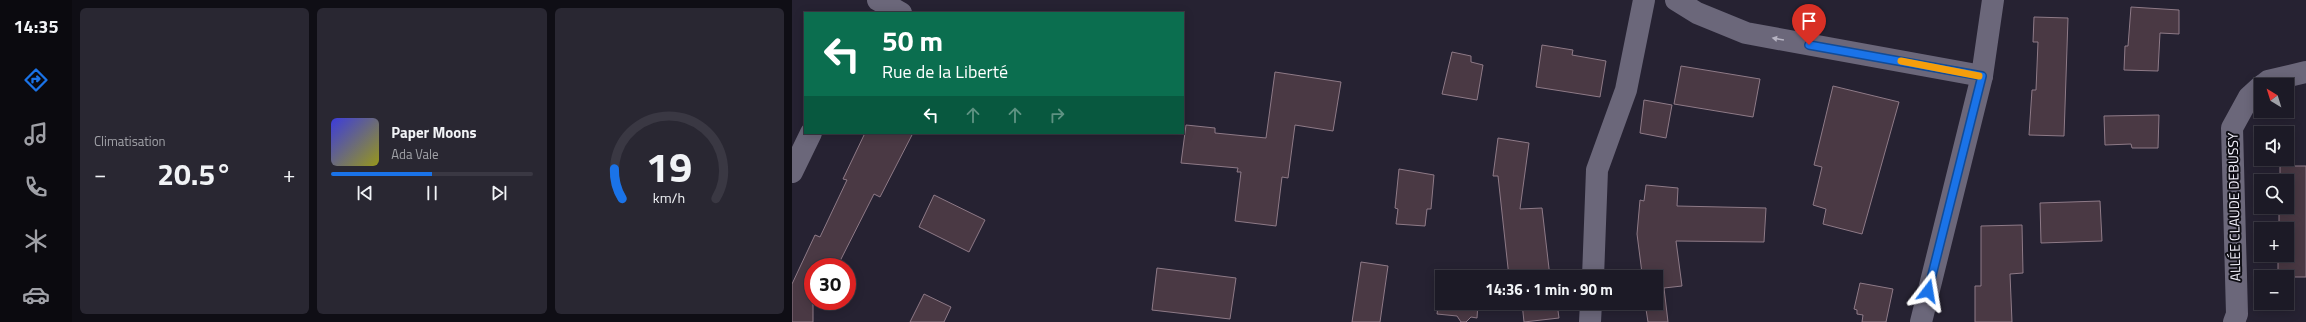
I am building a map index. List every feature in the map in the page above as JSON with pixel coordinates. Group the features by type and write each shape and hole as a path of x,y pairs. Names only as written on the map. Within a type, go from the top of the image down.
{"street":[{"path":"871,12 877,0 899,12"},
{"path":"1593,270 1596,170 1626,90 1644,0"},
{"path":"1676,0 1697,13 1746,33 1982,76"},
{"path":"1920,322 1982,76 1993,0"},
{"name":"ALLÉE CLAUDE DEBUSSY","path":"2281,78 2306,72"},
{"name":"ALLÉE CLAUDE DEBUSSY","path":"2236,318 2232,128 2249,97 2254,93"},
{"path":"792,172 811,134"},
{"path":"1590,322 1591,310"}],"building":[{"path":"2131,7 2179,10 2179,34 2160,33 2158,71 2124,70 2125,46 2128,46"},
{"path":"2034,17 2068,18 2064,136 2029,135 2032,90 2036,90 2038,42 2033,42"},
{"path":"1542,45 1573,50 1572,55 1606,61 1600,97 1536,87"},
{"path":"1452,52 1471,56 1471,62 1483,65 1477,100 1442,94"},
{"path":"1681,66 1760,79 1753,117 1674,104"},
{"path":"1275,72 1341,82 1333,131 1295,125 1288,178 1282,177 1276,226 1235,221 1241,172 1237,172 1238,168 1181,163 1186,125 1215,128 1215,133 1266,138"},
{"path":"1833,86 1899,102 1862,234 1823,224 1826,209 1813,205 1822,167 1814,165"},
{"path":"1644,100 1672,105 1666,138 1640,133"},
{"path":"2159,115 2158,148 2132,148 2131,144 2105,145 2104,116"},
{"path":"865,134 912,134 880,197 874,194 842,258 804,258 815,235 820,237 847,180 843,179"},
{"path":"1498,138 1529,143 1520,209 1542,208 1549,270 1508,270 1498,176 1493,176"},
{"path":"2280,166 2306,166 2306,277 2294,277 2294,270 2278,270 2278,262 2294,262 2294,222 2279,222 2279,214 2294,214 2294,174 2280,174"},
{"path":"1399,169 1434,175 1431,209 1427,209 1425,226 1396,224 1398,209 1395,208"},
{"path":"1646,185 1678,188 1677,206 1766,208 1764,242 1676,241 1682,286 1664,288 1668,322 1648,322 1646,310 1663,310 1663,270 1642,270 1637,234 1640,200 1644,201"},
{"path":"934,195 985,220 969,252 919,227"},
{"path":"2100,201 2102,241 2041,243 2040,203"},
{"path":"2022,225 2023,273 2010,274 2012,322 1975,322 1975,286 1981,286 1981,226"},
{"path":"804,258 804,310 813,310 813,322 792,322 792,284"},
{"path":"1361,262 1388,266 1380,322 1352,322"},
{"path":"1157,268 1236,278 1230,319 1152,310"},
{"path":"1860,283 1893,289 1886,322 1862,322 1863,315 1857,314 1857,310 1854,309"},
{"path":"924,294 951,307 944,322 910,322"},
{"path":"1438,310 1478,310 1477,318 1471,317 1466,322 1461,322 1457,316 1437,314"},
{"path":"1523,310 1558,310 1559,318 1524,322"}],"slow traffic":[{"path":"1901,61 1979,76"}],"route":[{"path":"1809,45 1982,76 1928,291"}]}
